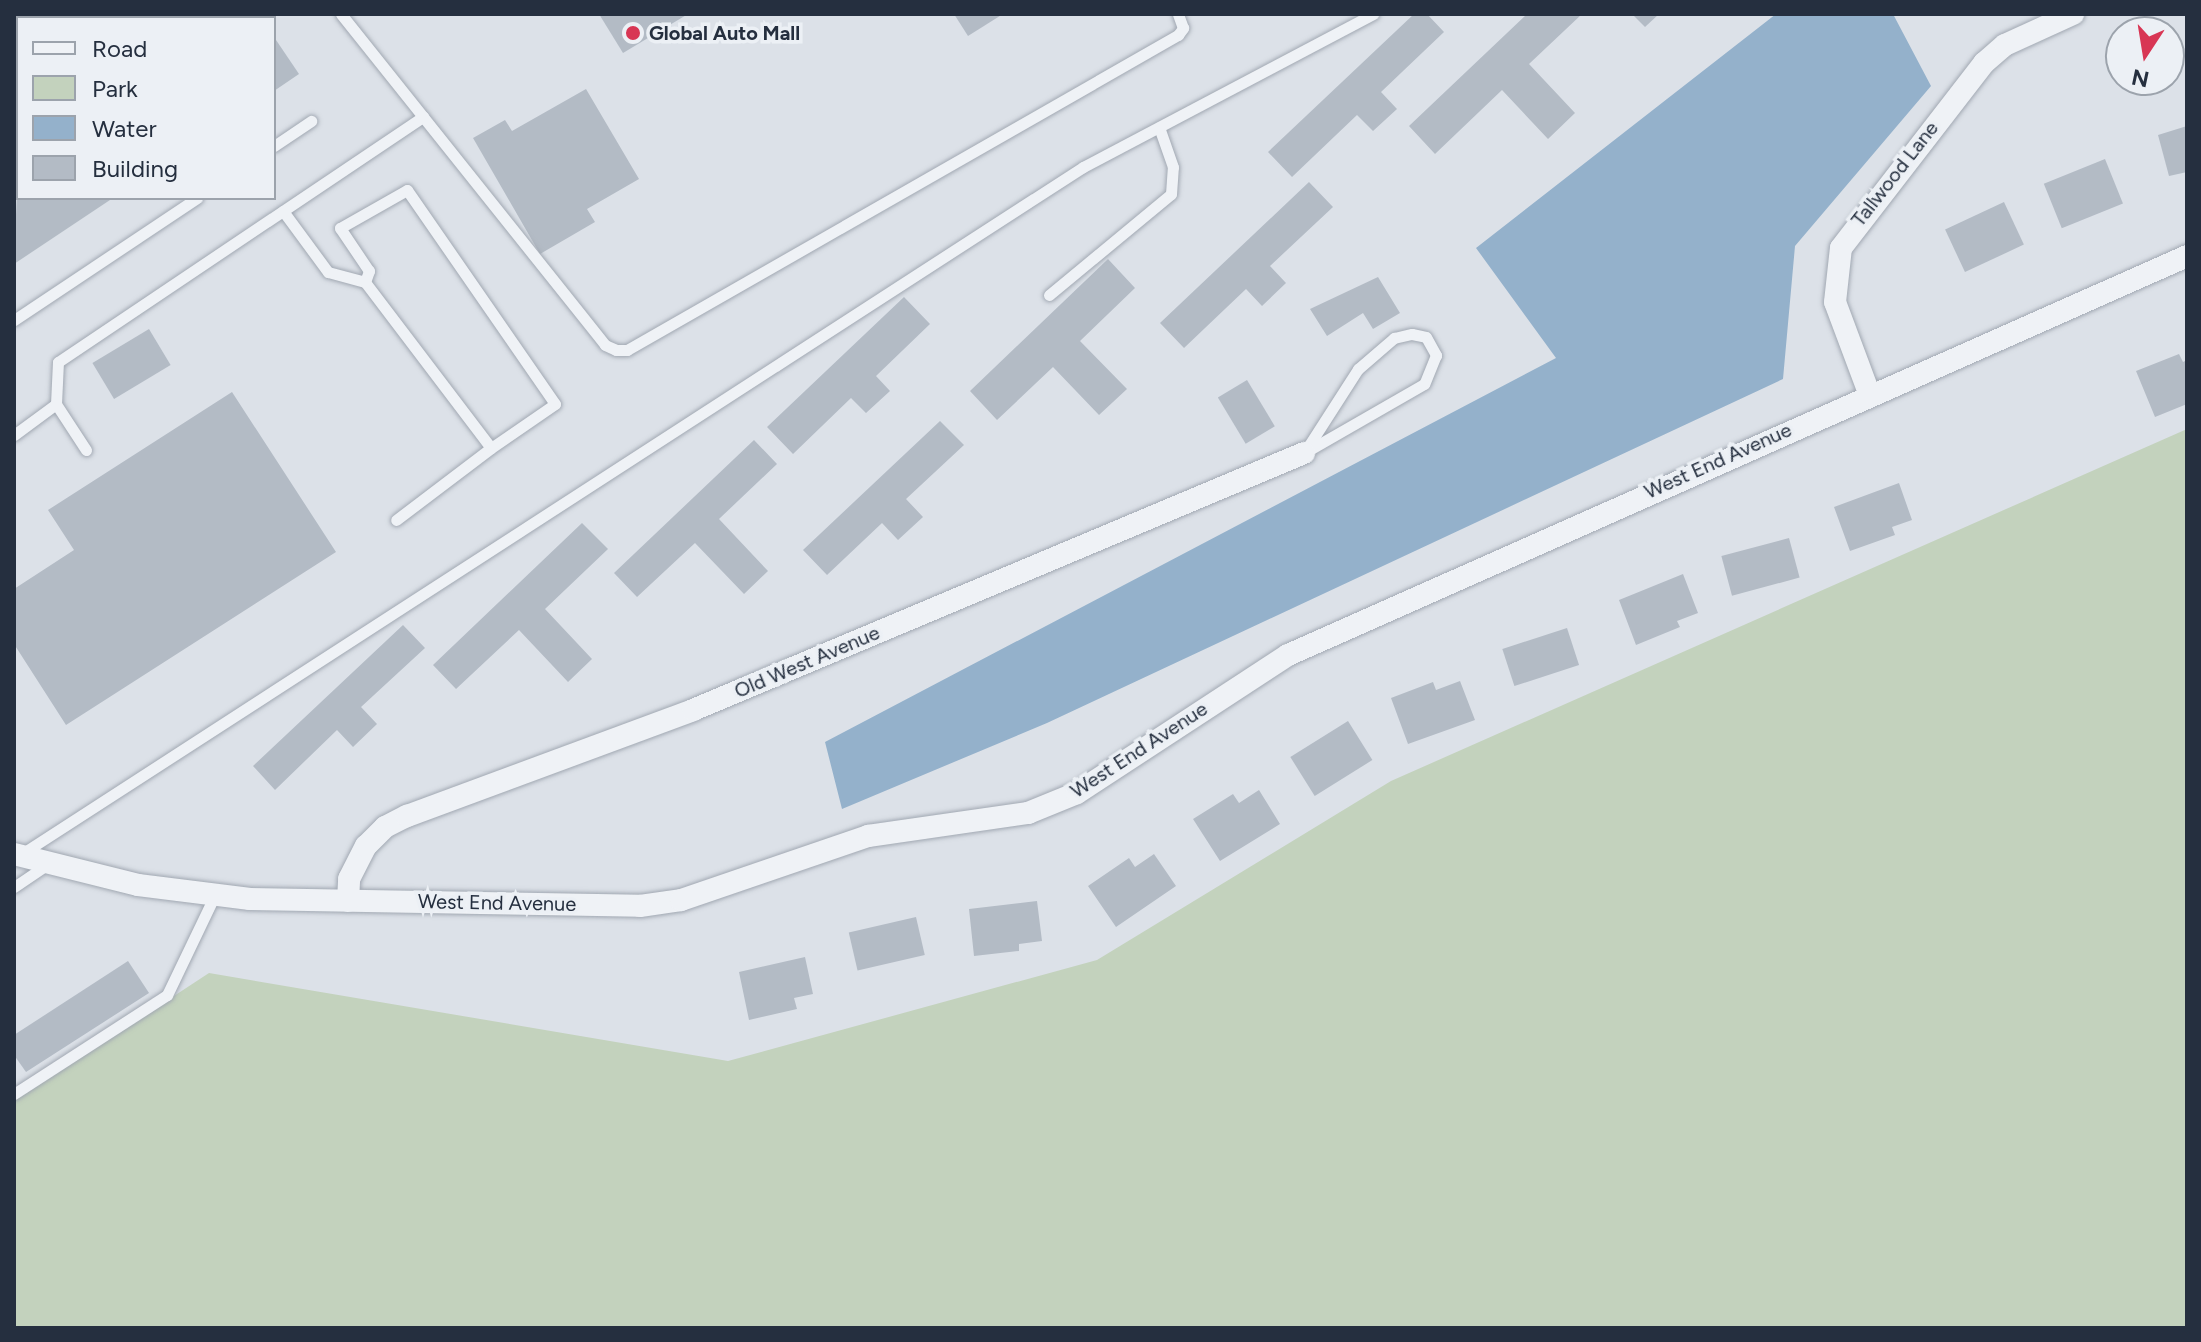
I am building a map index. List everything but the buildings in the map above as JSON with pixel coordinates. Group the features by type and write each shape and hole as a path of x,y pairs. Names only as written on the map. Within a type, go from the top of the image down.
{"street":[{"name":"Tallwood Lane","path":"1869,393 1835,302 1841,248 1984,63 2005,45 2073,14"},
{"name":"West End Avenue","path":"16,855 138,885 215,895 348,901 640,906 681,900 868,836 1028,813 1077,793 1288,655 1869,393 2187,256"},
{"name":"Old West Avenue","path":"348,901 349,879 366,846 385,827 407,816 693,710 1304,453"}],"lane":[{"path":"341,14 605,345 627,350 1178,35 1183,28 1178,14"},
{"path":"16,855 1083,167 1373,14"},
{"path":"86,450 56,404 58,362 423,117"},
{"path":"276,145 311,121"},
{"path":"1049,295 1171,194 1173,167 1159,127"},
{"path":"365,282 369,271 340,228 407,190 555,404 396,520"},
{"path":"14,320 194,200"},
{"path":"283,211 328,272 365,282 491,448"},
{"path":"1412,334 1432,343 1435,366 1424,384 1304,453 1336,400 1376,350 1412,334"},
{"path":"14,435 56,404"},
{"path":"14,887 48,864"},
{"path":"14,1094 167,995 215,895"}],"green space":[{"path":"2187,429 2187,1328 14,1328 14,1101 209,973 728,1061 1097,960 1391,781"}],"water":[{"path":"1776,14 1893,14 1931,86 1795,246 1783,379 1047,723 842,809 825,742 1556,358 1476,248"}],"place":[{"name":"Global Auto Mall","path":"633,33"}]}
